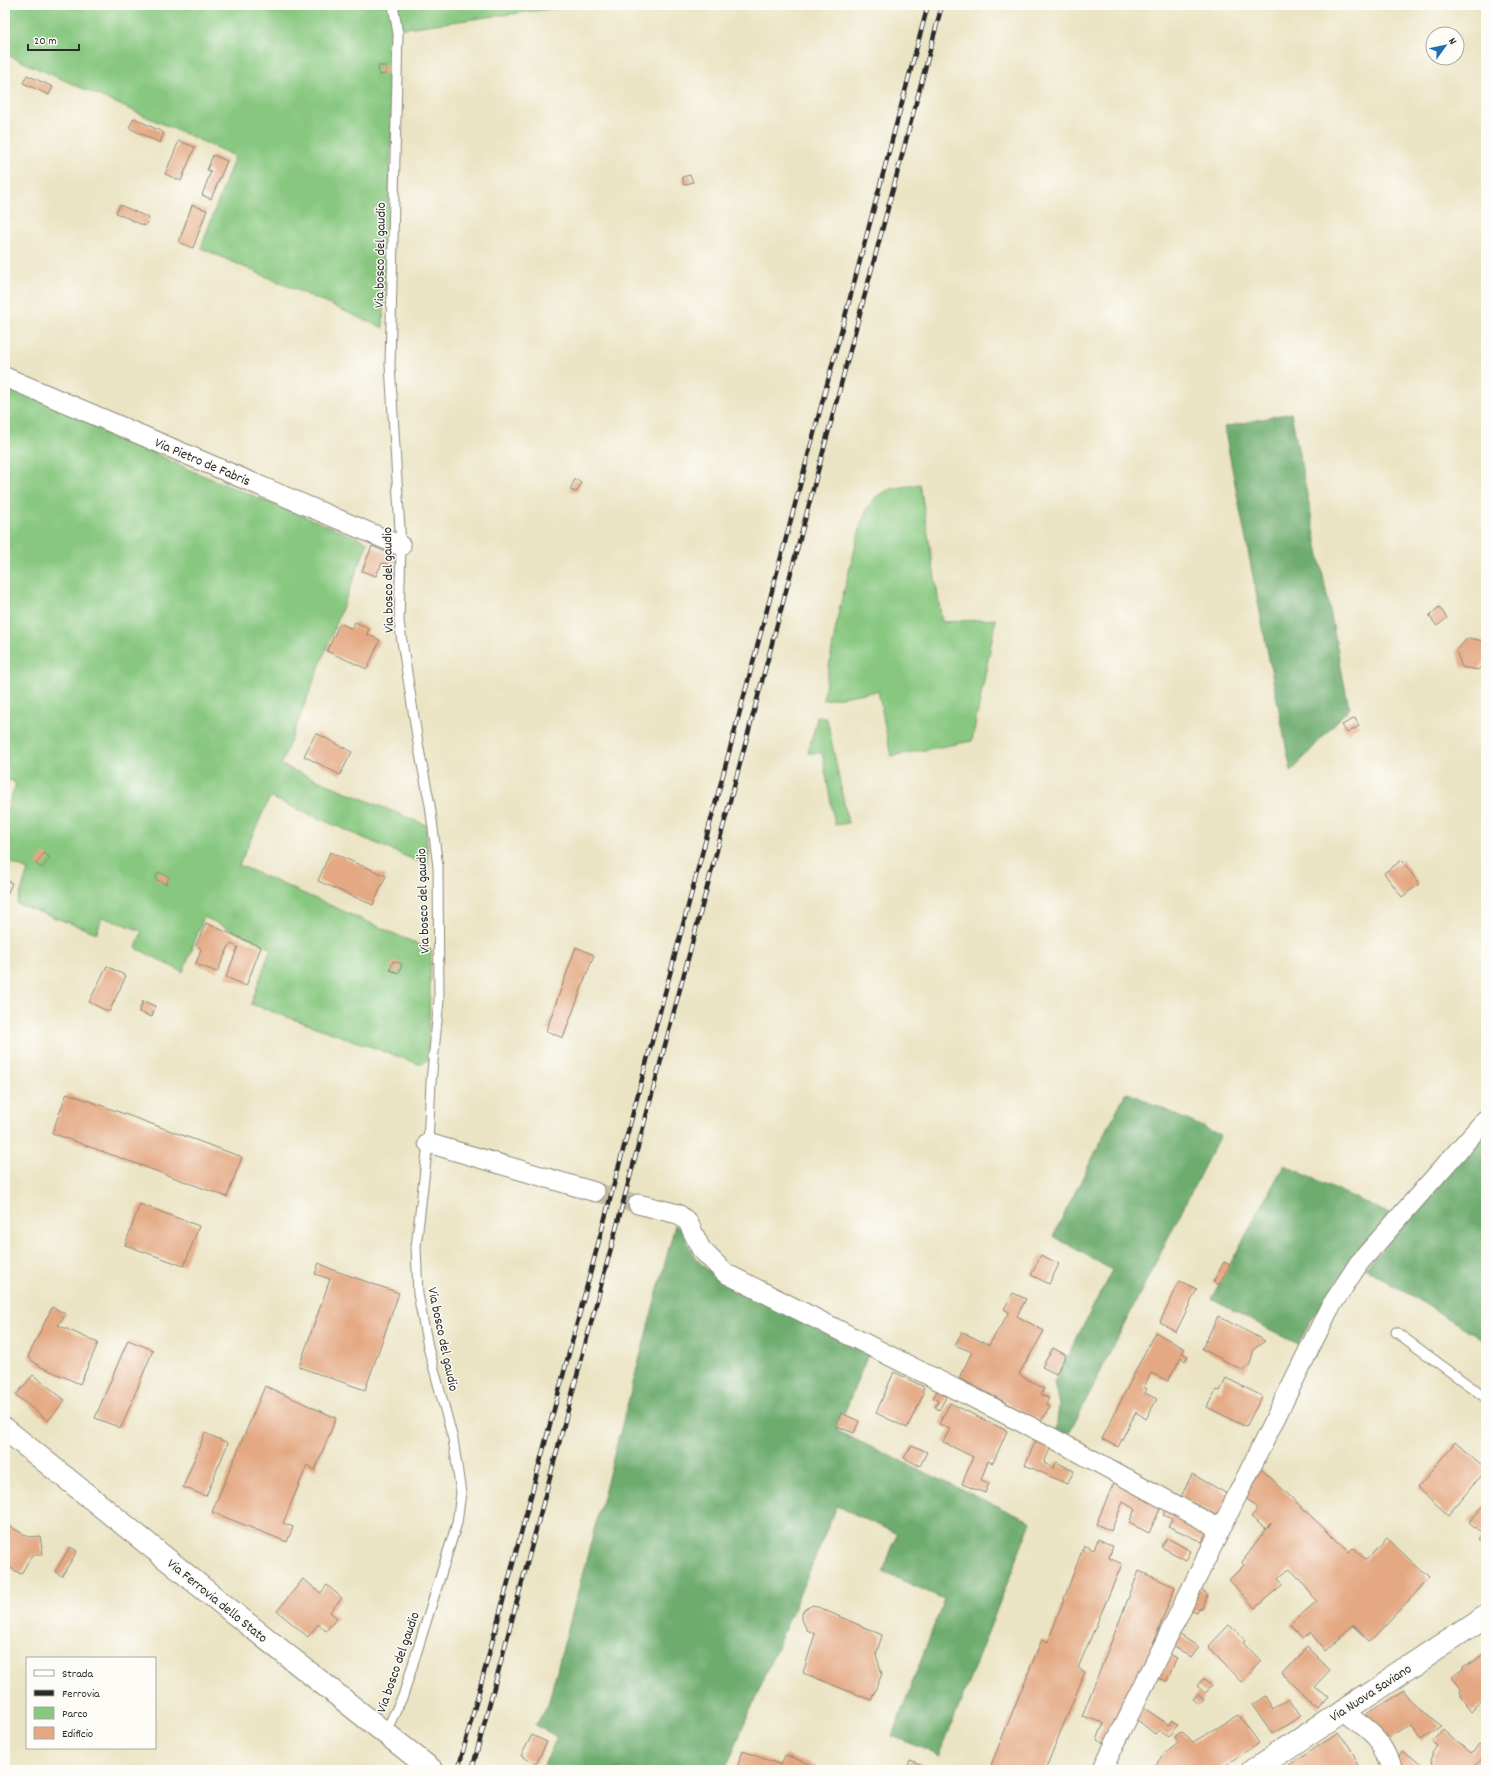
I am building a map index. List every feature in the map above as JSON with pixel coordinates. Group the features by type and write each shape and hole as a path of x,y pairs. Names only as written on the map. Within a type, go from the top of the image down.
{"main road":[{"name":"Via Ferrovia dello Stato","path":"5,1429 432,1770"},
{"name":"Via Nuova Saviano","path":"1254,1770 1341,1710 1486,1616"}],"street":[{"name":"Via Pietro de Fabris","path":"5,377 401,546"},
{"path":"1102,1770 1329,1309 1359,1264 1486,1119"},
{"path":"428,1143 595,1192"},
{"path":"638,1204 678,1214 688,1222 701,1249 725,1273 1047,1435 1220,1529"},
{"path":"1341,1710 1382,1743 1389,1755 1393,1770"}],"lane":[{"name":"Via bosco del gaudio","path":"385,1733 402,1696 407,1681 457,1523 461,1493 453,1439 428,1347 418,1294 416,1247 428,1143 431,1082 439,1000 438,867 430,805 419,749 399,622 401,546 390,365 398,34 393,5"},
{"path":"1396,1332 1486,1398"}],"green space":[{"path":"5,5 578,5 391,30 392,119 383,328 201,248 235,156 5,54"},
{"path":"5,385 67,411 192,471 368,542 281,765 426,825 428,866 270,797 239,865 431,950 428,1060 419,1064 251,1004 271,948 204,917 183,972 136,948 142,931 102,917 97,933 17,904 28,870 5,860 5,816 16,783 5,778"},
{"path":"1291,413 1349,708 1291,772 1224,427"},
{"path":"920,484 942,622 996,619 972,741 891,756 878,691 823,700 839,610 862,521 867,510 877,496 891,489"},
{"path":"818,715 827,719 848,823 835,825 822,753 808,753"},
{"path":"1126,1092 1220,1135 1065,1442 1056,1431 1059,1405 1054,1382 1112,1270 1053,1236"},
{"path":"1486,1131 1486,1341 1365,1268"},
{"path":"1284,1165 1390,1214 1341,1277 1318,1310 1298,1344 1211,1299"},
{"path":"675,1225 681,1229 695,1258 708,1270 870,1350 837,1431 1031,1522 940,1755 892,1736 944,1599 883,1572 897,1534 837,1506 725,1770 542,1770 557,1737 536,1725 548,1704"}],"building":[{"path":"378,66 386,66 386,74 379,75"},
{"path":"27,75 53,87 49,95 23,83"},
{"path":"134,118 164,133 160,143 129,128"},
{"path":"179,141 195,147 181,181 165,174"},
{"path":"213,155 227,161 211,199 202,195 211,171 207,170"},
{"path":"690,175 693,182 684,185 682,177"},
{"path":"120,205 149,218 145,226 116,213"},
{"path":"192,205 207,210 193,248 179,242"},
{"path":"575,479 581,483 577,492 570,490"},
{"path":"372,546 395,556 396,576 388,575 388,564 382,563 376,576 362,571"},
{"path":"1439,607 1447,618 1437,626 1429,616"},
{"path":"355,622 369,628 367,634 380,640 367,669 327,651 340,623 352,629"},
{"path":"1468,638 1483,641 1486,649 1486,661 1478,670 1462,667 1456,651"},
{"path":"1355,718 1359,726 1347,733 1342,725"},
{"path":"316,733 352,752 340,775 304,756"},
{"path":"330,852 386,876 373,905 318,881"},
{"path":"44,853 50,858 42,868 36,864"},
{"path":"1402,860 1419,884 1402,897 1384,873"},
{"path":"159,872 169,877 166,884 155,879"},
{"path":"5,880 12,883 7,895 5,894"},
{"path":"206,923 261,947 246,986 226,977 238,947 230,944 217,972 196,964 201,949 196,945"},
{"path":"576,947 594,955 563,1038 546,1031"},
{"path":"393,961 402,964 399,973 390,970"},
{"path":"107,966 126,976 109,1012 89,1002"},
{"path":"143,1001 155,1006 152,1017 139,1012"},
{"path":"67,1093 242,1157 227,1197 52,1133"},
{"path":"140,1204 199,1226 184,1266 125,1245"},
{"path":"1041,1255 1059,1264 1049,1284 1031,1275"},
{"path":"1224,1262 1230,1265 1219,1285 1213,1282"},
{"path":"319,1263 333,1270 399,1293 365,1390 299,1367 330,1279 315,1274"},
{"path":"1180,1281 1197,1289 1176,1332 1160,1322"},
{"path":"1013,1293 1026,1299 1017,1316 1044,1331 1019,1374 1044,1389 1041,1395 1049,1398 1046,1404 1050,1407 1041,1421 959,1378 972,1352 955,1345 962,1332 989,1345 1009,1312 1004,1309"},
{"path":"52,1307 66,1314 58,1325 98,1343 80,1384 39,1366 28,1357"},
{"path":"1218,1316 1265,1341 1254,1349 1250,1364 1244,1371 1202,1349"},
{"path":"1155,1332 1185,1349 1182,1353 1188,1356 1185,1361 1181,1357 1168,1381 1151,1373 1144,1387 1147,1389 1145,1393 1157,1399 1146,1419 1136,1412 1118,1447 1102,1439"},
{"path":"128,1340 153,1350 121,1428 95,1418"},
{"path":"1053,1348 1066,1355 1056,1374 1042,1367"},
{"path":"894,1372 924,1387 922,1392 924,1393 907,1428 876,1413"},
{"path":"33,1375 65,1400 48,1421 16,1395"},
{"path":"1226,1378 1262,1396 1246,1427 1207,1407 1216,1390 1220,1391"},
{"path":"265,1386 336,1418 315,1470 307,1465 283,1523 293,1527 287,1542 212,1512"},
{"path":"938,1388 949,1392 939,1410 935,1407 938,1401 933,1398"},
{"path":"950,1403 1007,1431 993,1463 988,1461 981,1480 989,1483 985,1493 962,1484 973,1457 943,1442 950,1429 939,1424"},
{"path":"841,1413 859,1421 854,1433 836,1426"},
{"path":"205,1433 228,1443 206,1496 183,1487"},
{"path":"1037,1438 1051,1446 1044,1463 1054,1468 1056,1462 1074,1471 1067,1484 1025,1465"},
{"path":"1455,1442 1486,1470 1448,1515 1418,1488"},
{"path":"912,1445 927,1452 920,1466 904,1458"},
{"path":"1255,1463 1349,1552 1354,1547 1366,1560 1387,1538 1430,1579 1369,1642 1352,1626 1325,1651 1311,1633 1303,1639 1290,1624 1317,1601 1290,1568 1278,1579 1283,1584 1255,1608 1229,1580 1244,1565 1242,1562 1271,1523 1266,1529 1251,1517 1258,1508 1240,1493"},
{"path":"1192,1474 1229,1495 1218,1516 1181,1497"},
{"path":"1115,1480 1163,1503 1149,1533 1129,1523 1135,1509 1123,1502 1111,1531 1096,1524"},
{"path":"1486,1503 1486,1540 1483,1543 1479,1539 1483,1534 1469,1522"},
{"path":"1168,1506 1209,1525 1202,1542 1168,1526 1172,1519 1163,1515"},
{"path":"5,1524 29,1537 40,1536 43,1555 32,1555 21,1574 5,1565"},
{"path":"1167,1538 1191,1551 1186,1560 1161,1547"},
{"path":"1098,1539 1113,1546 1109,1558 1122,1564 1078,1668 1085,1672 1045,1770 989,1770 1042,1639 1048,1642 1084,1545 1094,1550"},
{"path":"70,1547 77,1551 62,1576 55,1572"},
{"path":"1139,1571 1175,1587 1120,1729 1111,1746 1097,1740 1104,1723 1082,1716"},
{"path":"303,1579 321,1593 327,1585 342,1598 330,1612 337,1618 326,1631 318,1624 308,1637 277,1611"},
{"path":"1197,1587 1208,1595 1202,1609 1199,1608 1197,1612 1187,1608"},
{"path":"813,1605 882,1635 876,1655 882,1674 871,1700 803,1673 815,1634 807,1630 802,1620 802,1613 805,1609"},
{"path":"1229,1625 1245,1640 1243,1642 1261,1661 1241,1682 1208,1647"},
{"path":"1177,1633 1199,1647 1191,1658 1172,1644"},
{"path":"1307,1647 1330,1670 1314,1687 1327,1698 1318,1709 1283,1674"},
{"path":"1168,1653 1177,1658 1167,1681 1157,1678"},
{"path":"1482,1654 1486,1660 1486,1701 1471,1712 1460,1697 1461,1691 1452,1678 1463,1670 1463,1667"},
{"path":"1203,1679 1211,1686 1205,1693 1197,1686"},
{"path":"1403,1690 1419,1709 1442,1726 1421,1740 1411,1725 1390,1738 1388,1735 1383,1734 1364,1716"},
{"path":"1198,1694 1204,1699 1199,1704 1193,1699"},
{"path":"1265,1696 1273,1709 1289,1698 1301,1716 1272,1734 1252,1705"},
{"path":"1144,1708 1169,1725 1173,1720 1178,1725 1168,1736 1159,1730 1155,1734 1136,1719"},
{"path":"1239,1715 1259,1743 1217,1770 1151,1770 1165,1753 1178,1742 1174,1737 1181,1732 1193,1742"},
{"path":"1445,1729 1472,1753 1480,1742 1486,1747 1486,1753 1473,1770 1444,1770 1441,1767 1436,1768 1431,1764 1440,1747 1434,1742"},
{"path":"1337,1733 1359,1766 1352,1770 1280,1770"},
{"path":"532,1735 547,1742 536,1764 521,1756"},
{"path":"743,1751 781,1765 785,1755 823,1770 736,1770"},
{"path":"1402,1752 1424,1770 1399,1770 1399,1757"},
{"path":"910,1760 928,1767 927,1770 907,1770"}],"tunnel":[{"path":"595,1192 638,1204"}],"railway":[{"path":"458,1770 928,5"},
{"path":"472,1770 942,5"}]}
